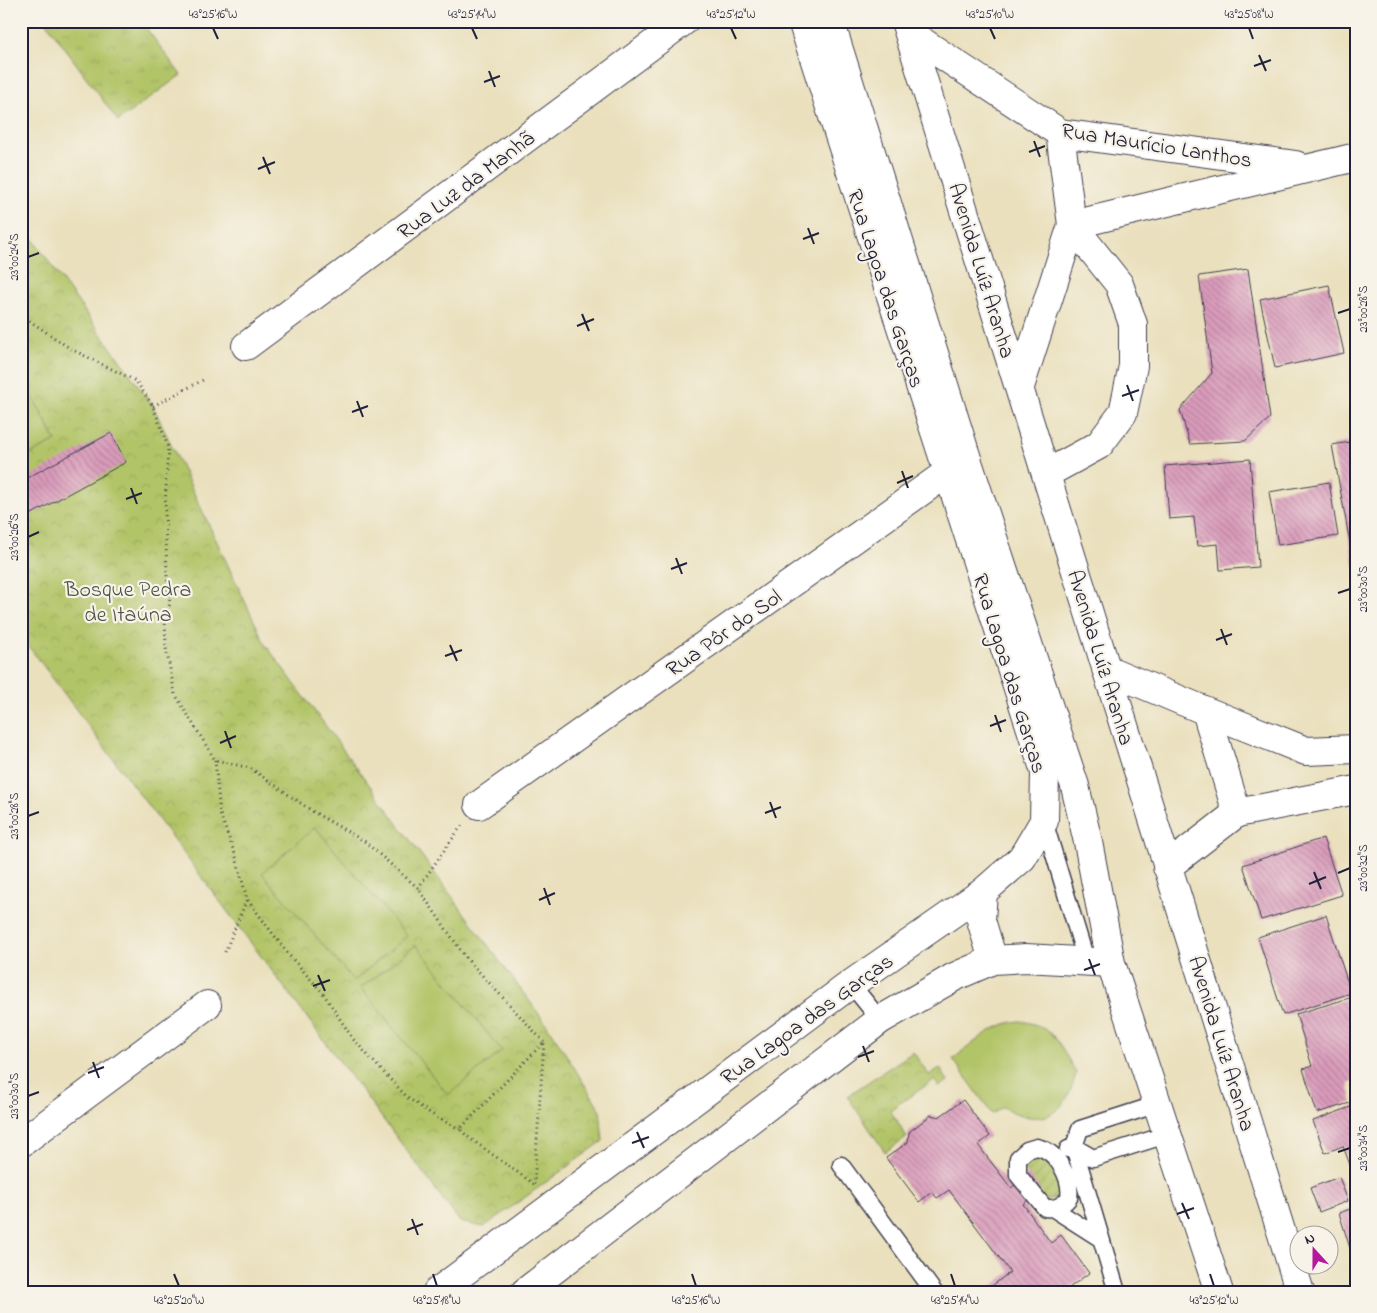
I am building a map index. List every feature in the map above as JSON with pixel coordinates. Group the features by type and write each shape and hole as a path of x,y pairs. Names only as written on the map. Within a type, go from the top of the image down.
{"street":[{"name":"Rua Luz da Manhã","path":"246,346 684,21"},
{"name":"Rua Lagoa das Garças","path":"437,1292 851,984 983,892 1022,858 1044,821 1045,772 958,469 802,21"},
{"path":"830,21 958,469 1074,786 1088,842 1099,962 1169,1134 1219,1292"},
{"name":"Rua Maurício Lanthos","path":"907,27 1060,133 1312,167"},
{"name":"Avenida Luíz Aranha","path":"907,27 1300,1292"},
{"path":"1020,387 1072,225 1060,133"},
{"name":"Rua Maurício Lanthos","path":"1072,225 1356,157"},
{"path":"1046,474 1099,445 1123,413 1133,366 1133,324 1119,284 1072,225"},
{"name":"Rua Pôr do Sol","path":"471,815 958,469"},
{"path":"1106,669 1206,712 1306,751 1356,749"},
{"path":"1206,712 1237,813"},
{"path":"1168,867 1237,813 1356,790"},
{"path":"983,892 981,920 993,960"},
{"name":"Rua Lagoa das Garças","path":"526,1292 880,1020 954,977 993,960 1026,958 1099,962"},
{"path":"21,1143 207,1005"}],"lane":[{"path":"1044,821 1099,962"},
{"path":"851,984 880,1020"},
{"path":"1117,1292 1074,1147 1080,1129 1158,1104"},
{"path":"1052,1155 1074,1147 1094,1158 1169,1134"},
{"path":"1037,1147 1046,1148 1069,1179 1101,1239 1054,1209 1045,1208 1018,1175 1016,1165 1018,1158 1027,1150 1037,1147"},
{"path":"841,1166 934,1292"},
{"path":"1054,1209 1063,1205 1070,1198 1069,1179"}],"path":[{"path":"21,315 70,349 136,381 153,406 168,447 165,510 167,577 170,604 165,615 166,648 175,694 215,760 220,814 236,857 247,899 288,954 323,993 353,1039 408,1098 436,1117 460,1129 468,1137 534,1185"},
{"path":"153,406 205,379"},
{"path":"215,760 250,768 315,813 364,841 418,888 466,958 544,1042 534,1185 545,1210"},
{"path":"418,888 471,815"},
{"path":"225,952 247,899"},
{"path":"460,1129 544,1042"}],"green space":[{"path":"45,21 141,21 181,75 118,121"},
{"name":"Bosque Pedra de Itaúna","path":"21,223 153,406 265,644 550,1029 600,1109 603,1141 484,1227 460,1222 21,636"},
{"path":"21,375 56,441 21,459"},
{"path":"315,827 407,936 354,981 262,873"},
{"path":"416,945 502,1051 448,1095 361,988"},
{"path":"1020,1021 1041,1027 1049,1032 1055,1038 1076,1073 1066,1100 1059,1108 1041,1117 1017,1114 1003,1107 992,1114 953,1059 992,1030"},
{"path":"913,1052 929,1075 940,1068 948,1081 939,1087 934,1080 890,1110 907,1137 885,1152 847,1096"},
{"path":"1044,1158 1061,1183 1060,1194 1054,1199 1041,1198 1024,1168 1029,1159"}],"building":[{"path":"1238,21 1266,21 1266,22 1240,29"},
{"path":"1248,269 1270,418 1245,441 1190,444 1180,410 1212,373 1199,276"},
{"path":"1329,285 1344,353 1275,368 1260,299"},
{"path":"111,433 126,462 21,520 21,481"},
{"path":"1356,441 1356,570 1355,570 1332,445"},
{"path":"1250,459 1258,567 1220,570 1218,544 1197,546 1194,517 1169,519 1165,466"},
{"path":"1329,482 1338,536 1278,545 1269,492"},
{"path":"1323,838 1342,895 1261,920 1243,865"},
{"path":"1326,915 1351,993 1283,1015 1258,937"},
{"path":"1356,996 1356,1081 1348,1084 1353,1102 1317,1113 1303,1069 1312,1066 1296,1014"},
{"path":"963,1100 990,1136 978,1145 1011,1188 1029,1174 1041,1190 1023,1204 1051,1243 1061,1235 1089,1273 1069,1288 1070,1292 984,1292 1010,1272 949,1190 937,1198 932,1192 919,1202 886,1158 908,1142 909,1132 931,1115 939,1117"},
{"path":"1356,1105 1356,1172 1353,1173 1343,1146 1325,1153 1313,1121"},
{"path":"1339,1177 1348,1201 1319,1212 1310,1188"},
{"path":"1356,1207 1356,1264 1355,1264 1339,1213"}]}
